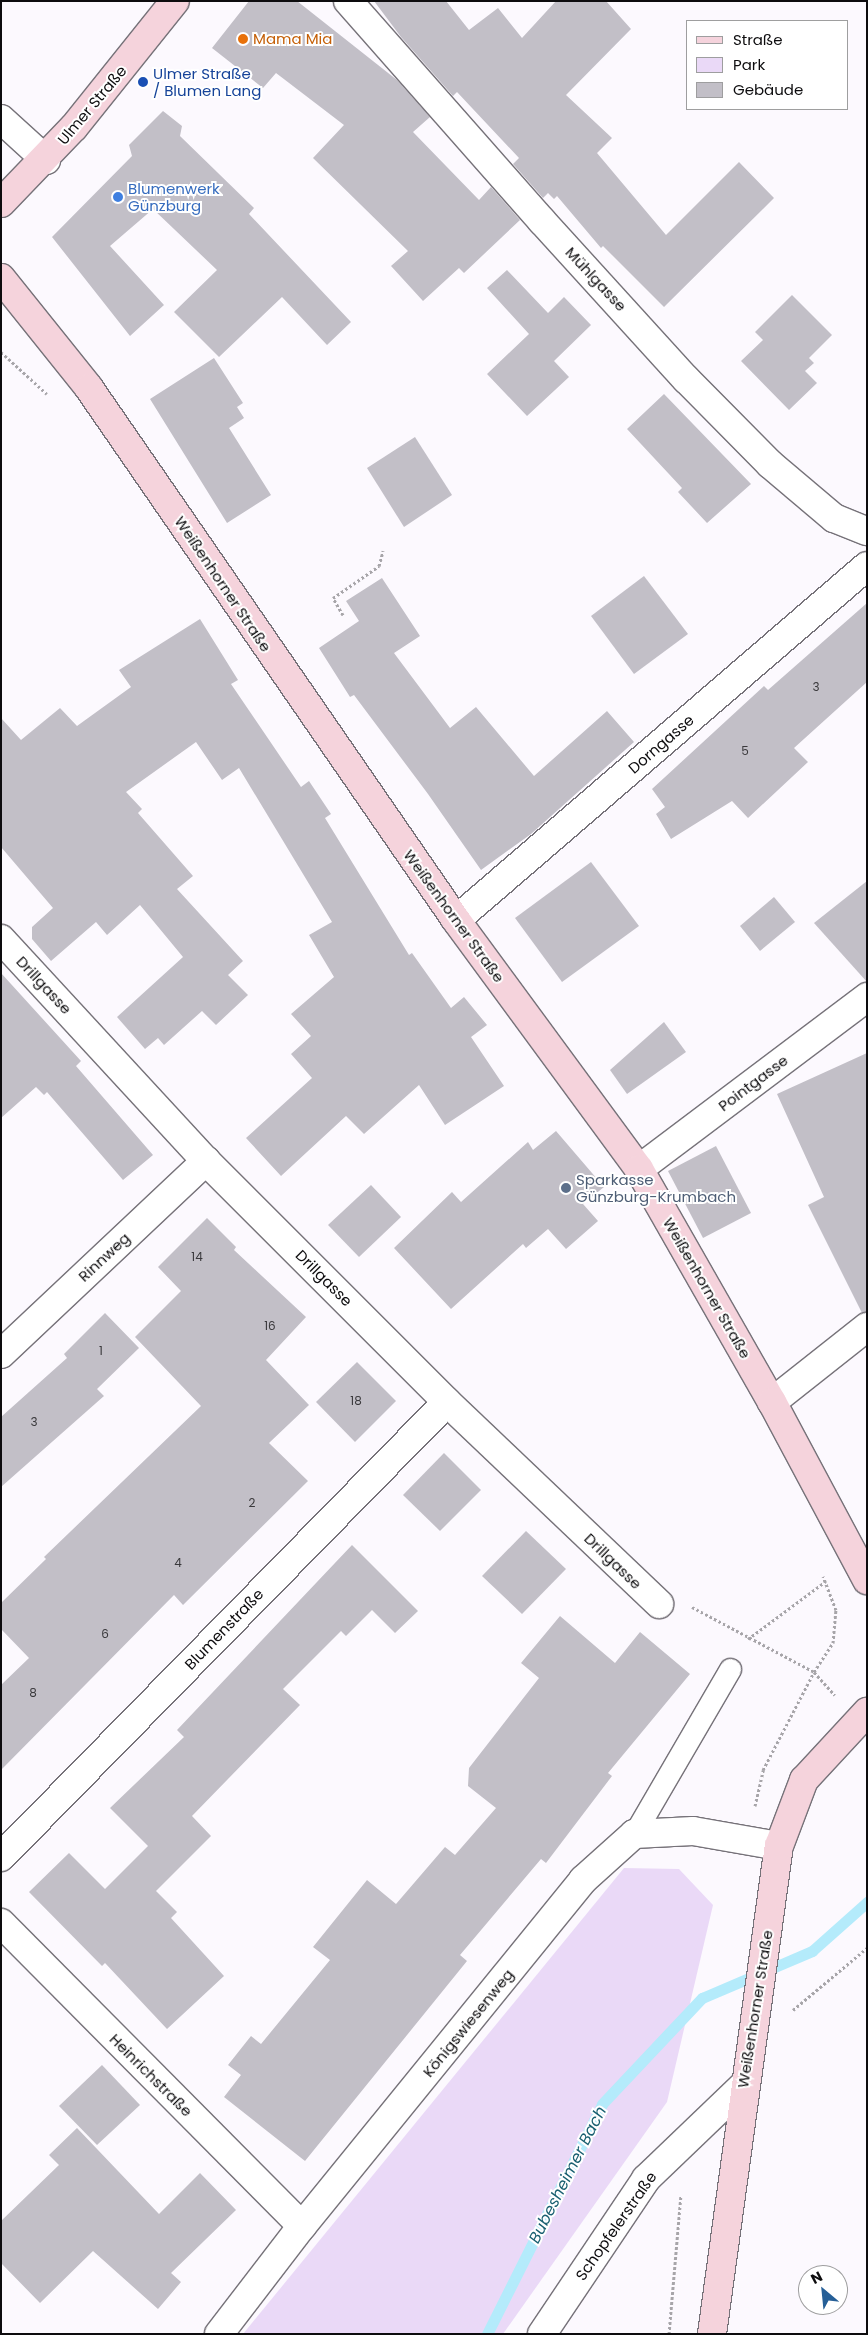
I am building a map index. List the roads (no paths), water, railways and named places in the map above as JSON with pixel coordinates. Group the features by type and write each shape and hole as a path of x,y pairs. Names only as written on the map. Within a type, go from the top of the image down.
{"main road":[{"name":"Ulmer Straße","path":"1,203 46,160 175,1"},
{"name":"Weißenhorner Straße","path":"1,278 89,388 456,920 640,1169 772,1402 861,1571"},
{"name":"Weißenhorner Straße","path":"712,2334 753,2018 779,1846 804,1780 863,1716"}],"street":[{"name":"Mühlgasse","path":"348,1 542,221 763,457 834,518 867,531"},
{"path":"1,119 46,160"},
{"name":"Dorngasse","path":"456,920 867,566"},
{"name":"Drillgasse","path":"1,939 206,1161 447,1402 659,1604"},
{"name":"Pointgasse","path":"640,1169 867,996"},
{"name":"Rinnweg","path":"1,1354 206,1161"},
{"path":"772,1402 867,1327"},
{"name":"Blumenstraße","path":"1,1857 447,1402"},
{"path":"634,1834 693,1831 779,1846"},
{"name":"Königswiesenweg","path":"219,2334 302,2226 584,1880 634,1834"},
{"name":"Heinrichstraße","path":"1,1923 302,2226"},
{"name":"Schopfelerstraße","path":"542,2334 646,2179 744,2085"}],"lane":[{"path":"634,1834 730,1669"}],"waterway":[{"name":"Bubesheimer Bach","path":"487,2334 602,2104 702,1998 812,1951 867,1902"}],"place":[{"name":"Mama Mia","path":"243,39"},
{"name":"Ulmer Straße / Blumen Lang","path":"143,82"},
{"name":"Blumenwerk Günzburg","path":"118,197"},
{"name":"Sparkasse Günzburg-Krumbach","path":"566,1188"}]}
